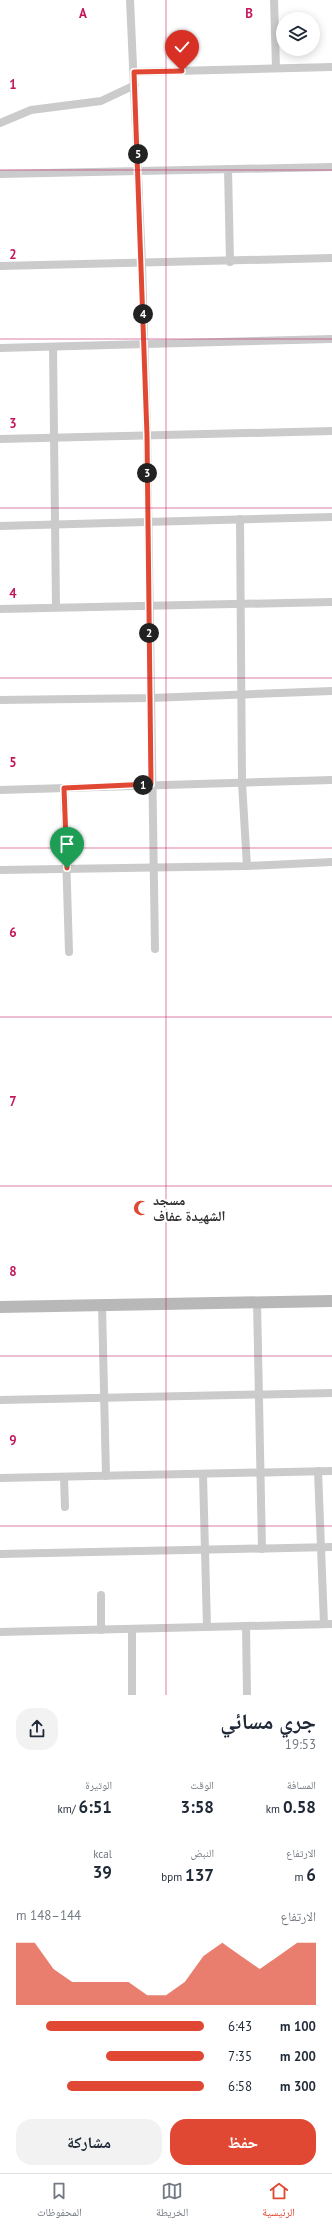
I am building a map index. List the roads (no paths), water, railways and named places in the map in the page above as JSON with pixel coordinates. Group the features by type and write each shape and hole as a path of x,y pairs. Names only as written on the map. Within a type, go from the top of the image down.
{"main road":[{"path":"0,1307 332,1300"}],"street":[{"path":"130,0 142,263 147,435 148,605 155,949"},
{"path":"274,0 276,68"},
{"path":"134,72 332,67"},
{"path":"0,122 31,110 100,101 135,85"},
{"path":"0,174 332,167"},
{"path":"228,169 230,262"},
{"path":"0,266 230,262 332,258"},
{"path":"0,348 332,339"},
{"path":"54,347 56,607"},
{"path":"0,439 332,431"},
{"path":"0,526 332,517"},
{"path":"240,520 242,783 247,866"},
{"path":"0,609 332,602"},
{"path":"0,700 151,698 332,691"},
{"path":"0,790 151,784 332,780"},
{"path":"64,788 68,952"},
{"path":"0,870 247,866 332,862"},
{"path":"257,1301 262,1549"},
{"path":"102,1305 106,1476"},
{"path":"0,1400 332,1393"},
{"path":"0,1632 328,1624 321,1547 318,1471"},
{"path":"0,1478 332,1471"},
{"path":"203,1474 207,1627"},
{"path":"64,1477 66,1507"},
{"path":"0,1554 332,1547"},
{"path":"101,1595 101,1630"},
{"path":"246,1626 247,1695"},
{"path":"132,1629 132,1695"}],"place":[{"name":"مسجد الشهيدة عفاف","path":"141,1208"}]}
